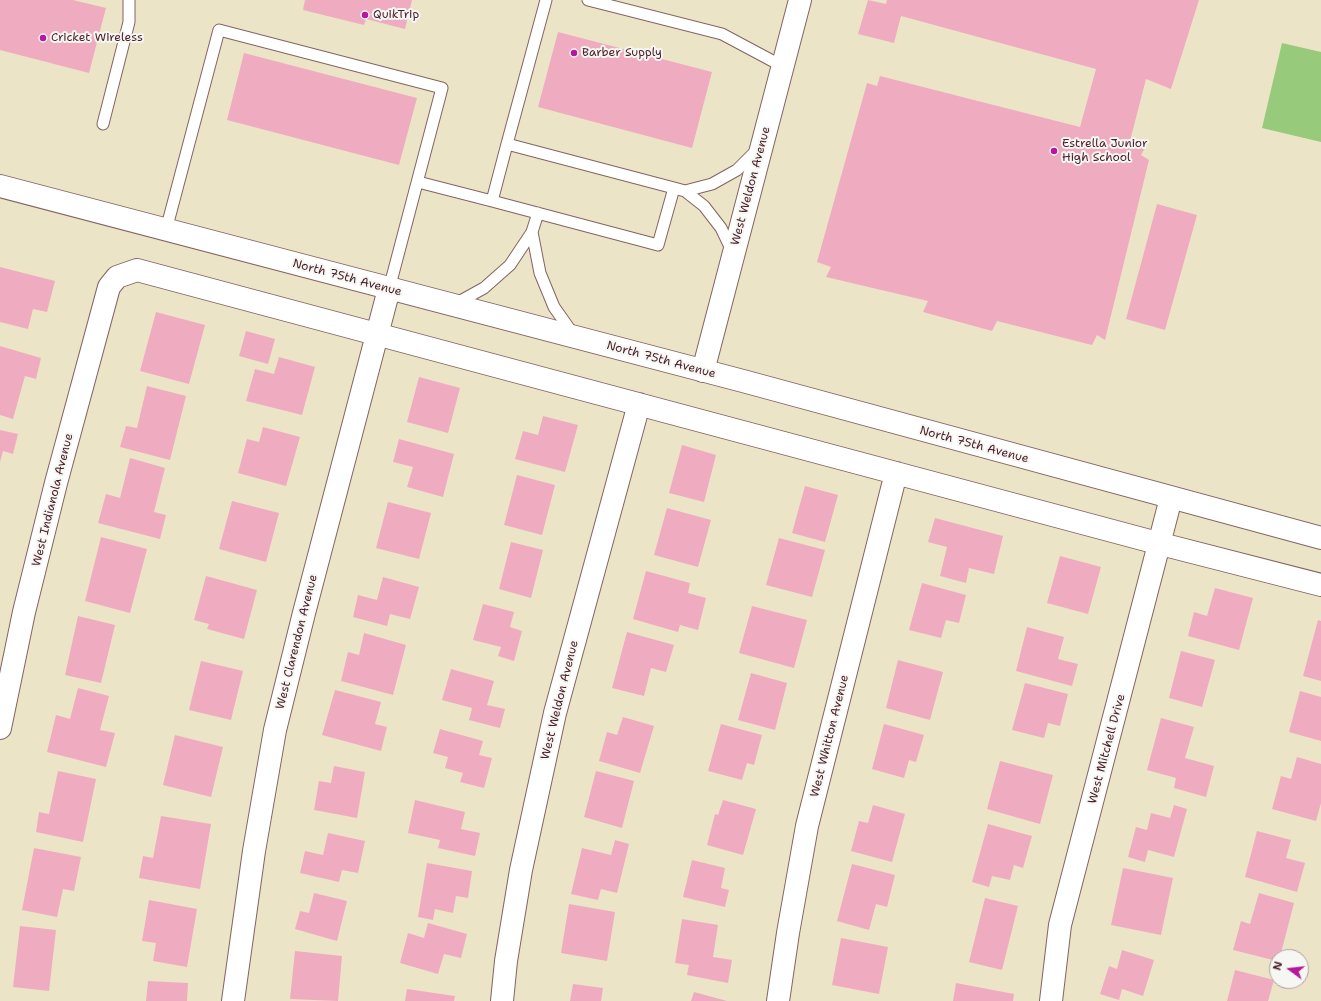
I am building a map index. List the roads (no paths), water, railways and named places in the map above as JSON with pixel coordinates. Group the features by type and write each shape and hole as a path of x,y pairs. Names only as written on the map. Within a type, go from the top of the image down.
{"street":[{"name":"West Weldon Avenue","path":"703,371 800,0"},
{"name":"North 75th Avenue","path":"0,186 703,371 1321,538"},
{"name":"West Indianola Avenue","path":"0,728 24,612 56,483 109,287 117,277 137,270 378,335"},
{"name":"West Clarendon Avenue","path":"233,1001 254,851 276,730 304,613 389,289"},
{"path":"378,335 1160,544 1321,585"},
{"name":"West Weldon Avenue","path":"502,1001 506,961 521,870 552,728 638,404"},
{"name":"West Whitton Avenue","path":"778,1001 807,826 896,473"},
{"name":"West Mitchell Drive","path":"1051,1001 1060,925 1171,498"}],"lane":[{"path":"103,124 129,22 129,0"},
{"path":"492,201 546,0"},
{"path":"588,0 722,34 782,66"},
{"path":"166,230 219,30 442,88 389,289"},
{"path":"507,144 680,189 704,206 717,222 733,253"},
{"path":"680,189 712,184 737,170 762,145"},
{"path":"418,182 658,245 680,189"},
{"path":"453,306 484,288 510,265 532,232 538,213"},
{"path":"532,232 540,273 554,308 575,338"}],"place":[{"name":"QuikTrip","path":"365,15"},
{"name":"Cricket Wireless","path":"43,38"},
{"name":"Barber Supply","path":"574,53"},
{"name":"Estrella Junior High School","path":"1054,151"}]}
